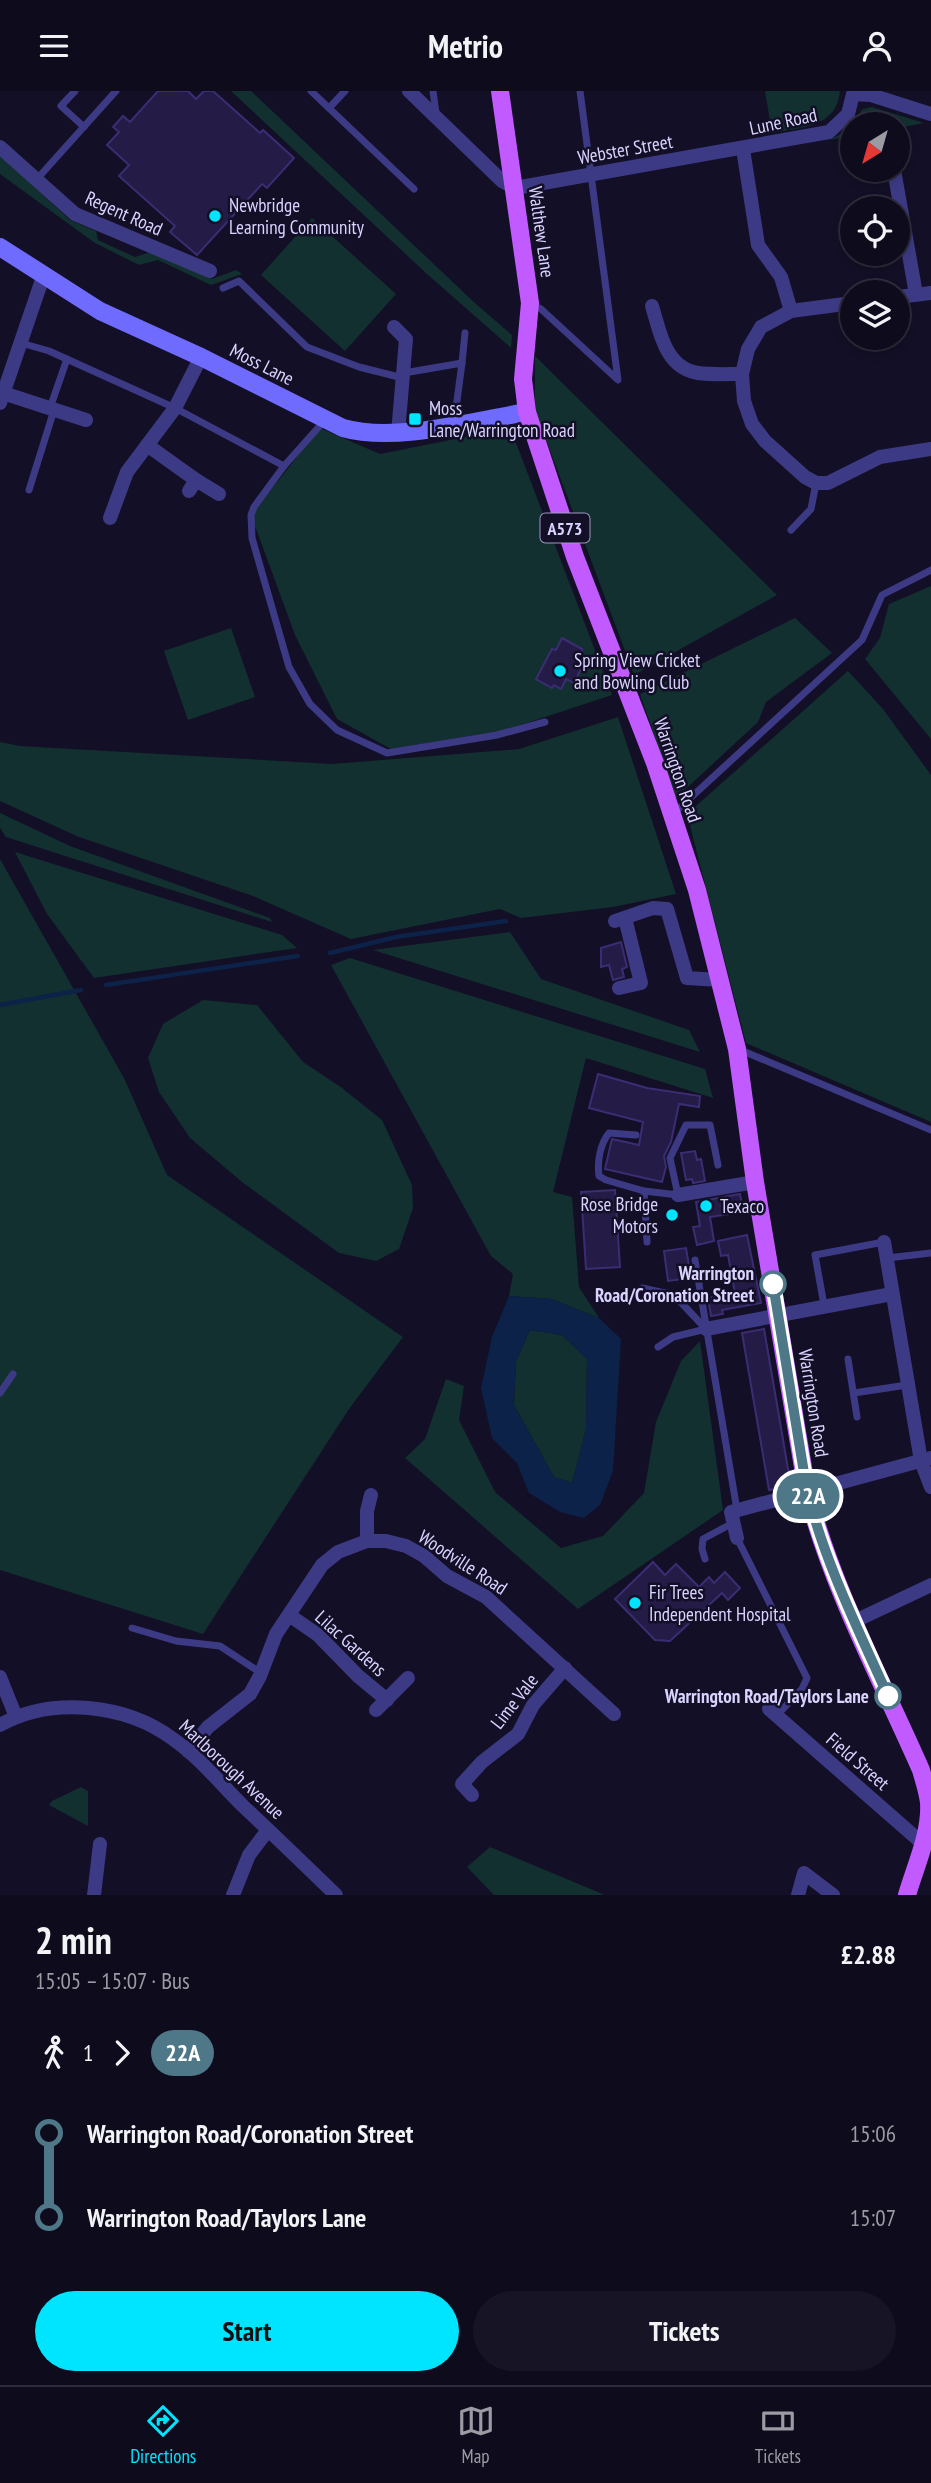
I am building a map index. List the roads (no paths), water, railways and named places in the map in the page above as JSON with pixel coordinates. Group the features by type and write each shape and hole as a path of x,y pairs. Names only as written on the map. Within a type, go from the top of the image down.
{"main road":[{"name":"Walthew Lane","path":"500,91 530,303 523,379"},
{"name":"Warrington Road","path":"523,379 527,412 575,557 672,814 697,890 720,979 737,1049 755,1182 807,1491 816,1525 855,1621 922,1770 930,1804 907,1895"}],"street":[{"path":"409,91 502,181 514,188"},
{"name":"Lune Road","path":"743,149 829,132 848,114 853,93 872,95 931,114"},
{"name":"Regent Road","path":"0,146 75,214 210,271"},
{"path":"743,149 758,245 781,277 791,311"},
{"name":"Webster Street","path":"514,188 743,149"},
{"path":"896,182 916,294"},
{"name":"Moss Lane","path":"0,247 100,311 201,356 325,419 361,433 398,433 527,412"},
{"path":"43,277 2,398 86,420"},
{"path":"910,295 931,293"},
{"path":"840,305 791,311 761,327 748,349 742,374 744,401 752,424 765,440 805,477 816,482 828,483 880,457 931,449"},
{"path":"652,306 664,346 675,361 696,373 742,374"},
{"path":"394,327 406,339 398,433"},
{"path":"110,518 127,472 175,408 201,356"},
{"path":"147,445 192,485 219,493"},
{"path":"619,988 641,982 620,919 653,908 667,909 687,978 720,979"},
{"path":"678,1195 755,1182"},
{"path":"884,1242 907,1385 931,1487"},
{"path":"706,1329 892,1294"},
{"path":"737,1538 735,1516 807,1491 926,1459"},
{"path":"367,1541 367,1511 371,1495"},
{"name":"Woodville Road","path":"188,1751 208,1727 250,1694 271,1646 322,1565 338,1552 367,1541 397,1543 424,1556 447,1576 485,1597 614,1714"},
{"path":"855,1621 931,1585"},
{"name":"Lilac Gardens","path":"289,1615 318,1635 382,1705 408,1678"},
{"name":"Lime Vale","path":"462,1785 482,1762 518,1734 533,1705 565,1668"},
{"path":"0,1677 16,1717"},
{"name":"Marlborough Avenue","path":"0,1725 41,1709 63,1707 127,1716 163,1732 188,1751 336,1895"},
{"name":"Field Street","path":"772,1713 922,1843"},
{"path":"233,1895 249,1855 268,1830"},
{"path":"94,1895 91,1860 100,1844"},
{"path":"798,1895 804,1873 833,1895"}],"lane":[{"path":"75,91 61,106 83,127"},
{"path":"37,180 116,91"},
{"path":"311,91 414,189"},
{"path":"329,108 345,91"},
{"path":"433,91 437,118"},
{"path":"530,303 541,309 618,380 580,91"},
{"path":"223,288 239,281 307,347 359,367 404,376 462,363"},
{"path":"454,424 465,333"},
{"path":"21,343 67,359 175,408 284,466"},
{"path":"29,490 67,359"},
{"path":"325,419 284,466 251,515 252,538 289,667 310,704 337,730 387,753 497,735 545,722"},
{"path":"791,530 811,509 816,482"},
{"path":"672,814 862,640 882,594 931,570"},
{"path":"737,1049 931,1130"},
{"path":"636,1135 609,1133 604,1139 597,1166 599,1176 644,1191 678,1195 670,1158 686,1125 710,1125 718,1165"},
{"path":"644,1191 647,1242"},
{"path":"824,1305 815,1255 884,1242"},
{"path":"886,1258 931,1252"},
{"path":"695,1261 735,1516 703,1539 705,1559"},
{"path":"642,1288 674,1295 706,1329"},
{"path":"658,1347 673,1337 706,1329"},
{"path":"848,1359 857,1417"},
{"path":"0,1393 13,1374"},
{"path":"853,1393 907,1385"},
{"path":"737,1538 807,1678 802,1689 772,1713"},
{"path":"132,1627 176,1641 220,1646 261,1674"}],"water":[{"path":"509,1296 551,1299 599,1318 621,1339 613,1471 600,1505 584,1518 560,1512 529,1493 517,1463 492,1438 481,1388 492,1337","holes":["530,1330 562,1335 587,1359 586,1429 572,1483 554,1477 514,1405 516,1361"]}],"waterway":[{"path":"330,953 396,937 506,921"},
{"path":"106,985 298,956"},
{"path":"0,1005 81,990"}],"place":[{"name":"Newbridge Learning Community","path":"215,216"},
{"name":"Moss Lane/Warrington Road","path":"415,419"},
{"name":"Spring View Cricket and Bowling Club","path":"560,671"},
{"name":"Texaco","path":"706,1206"},
{"name":"Rose Bridge Motors","path":"672,1215"},
{"name":"Warrington Road/Coronation Street","path":"773,1284"},
{"name":"Fir Trees Independent Hospital","path":"635,1603"},
{"name":"Warrington Road/Taylors Lane","path":"888,1696"}]}
